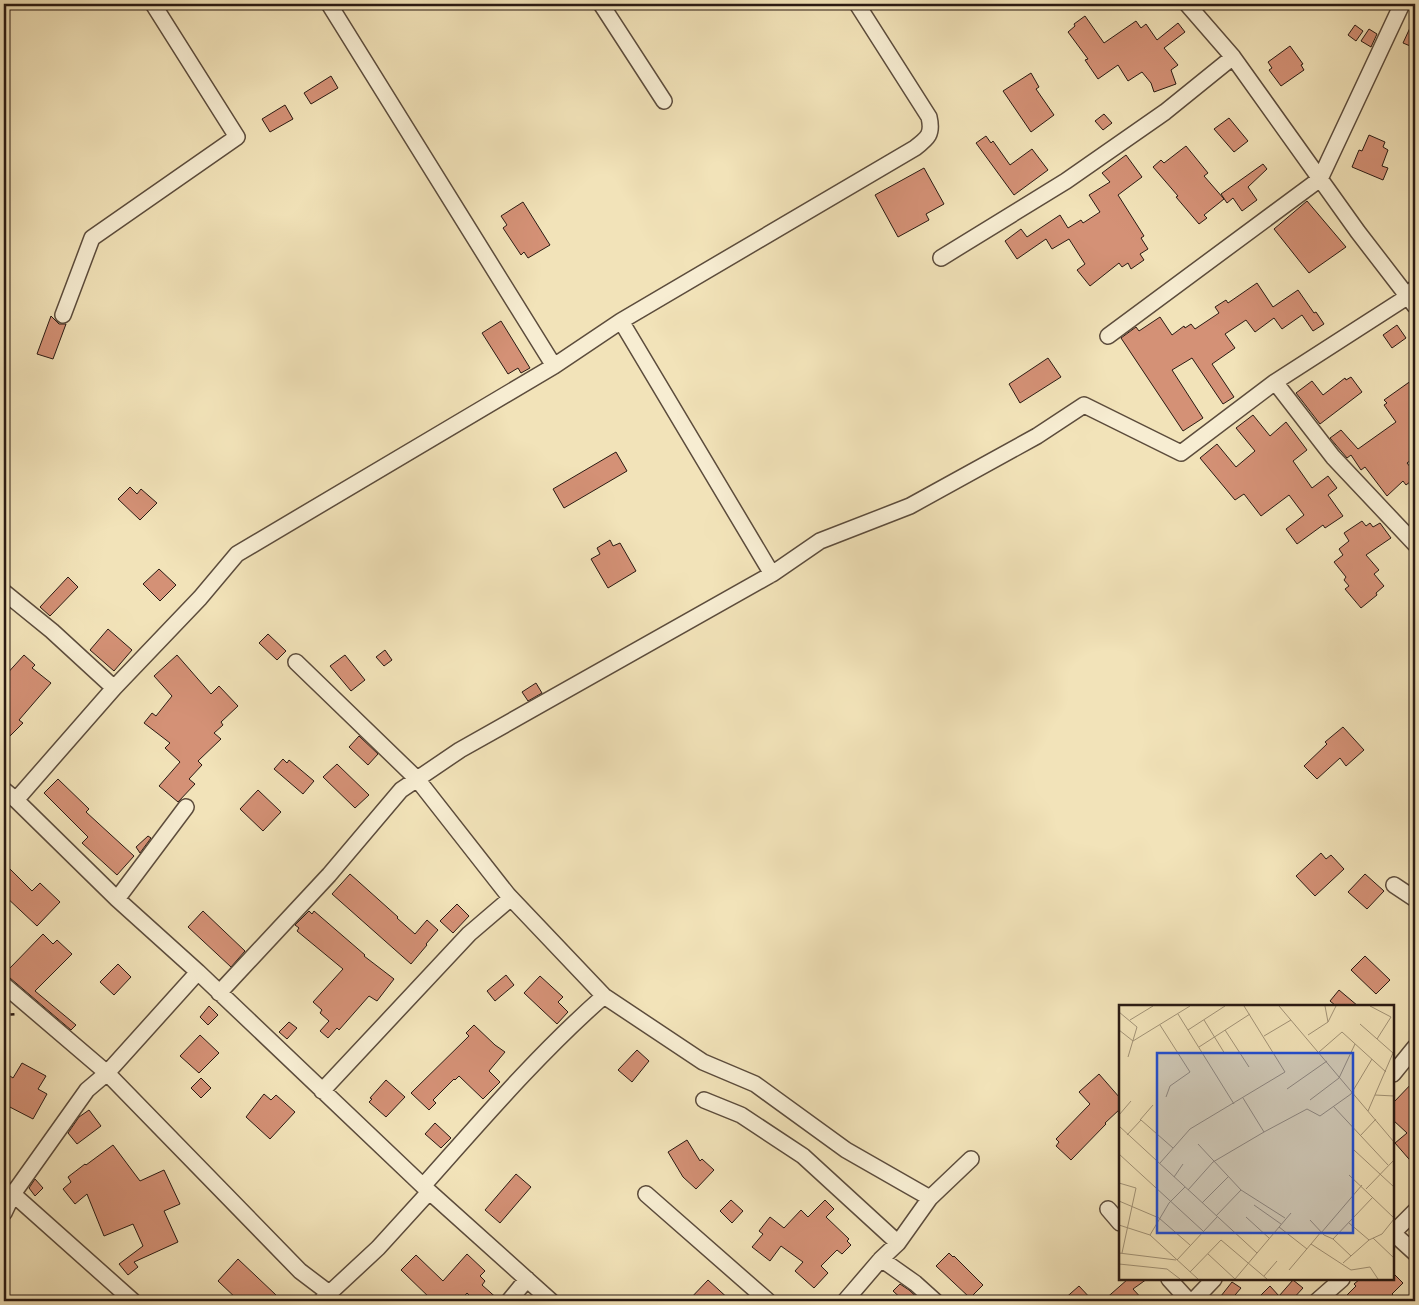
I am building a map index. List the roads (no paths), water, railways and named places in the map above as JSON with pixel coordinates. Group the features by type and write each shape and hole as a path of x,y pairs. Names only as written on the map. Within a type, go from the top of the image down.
{"street":[{"path":"63,315 92,238 237,136 153,4"},
{"path":"329,4 554,366"},
{"path":"601,4 664,101"},
{"path":"16,800 114,688 200,598 238,554 554,366 621,321 907,153 927,139 932,128 929,117 857,4"},
{"path":"219,993 329,875 401,790 460,750 772,574 820,541 910,506 1037,436 1084,405 1181,453 1275,382 1413,297 1320,179 1233,57 1187,4"},
{"path":"1108,336 1320,179 1402,4"},
{"path":"941,258 1066,181 1165,112 1233,57"},
{"path":"621,321 772,574"},
{"path":"1275,382 1333,457 1415,544"},
{"path":"4,592 52,631 114,688"},
{"path":"296,662 417,779 511,898 604,996 703,1062 755,1084 846,1150 930,1198"},
{"path":"4,790 117,899 198,972 426,1189 551,1301"},
{"path":"117,899 186,807"},
{"path":"1394,885 1415,899"},
{"path":"322,1091 469,934 511,898"},
{"path":"4,1213 8,1192 87,1090 107,1072 198,972"},
{"path":"4,985 107,1072 325,1297 378,1248 508,1090 573,1024 604,996"},
{"path":"1394,1073 1415,1047"},
{"path":"704,1100 741,1114 803,1156 898,1243"},
{"path":"845,1301 881,1259 898,1243 930,1198 971,1159"},
{"path":"8,1192 133,1301"},
{"path":"646,1194 768,1301"},
{"path":"1108,1209 1119,1222"},
{"path":"1394,1232 1415,1210"},
{"path":"1394,1234 1415,1253"},
{"path":"881,1259 915,1283 935,1301"},
{"path":"509,1301 527,1279"},
{"path":"1170,1280 1187,1300 1213,1280"},
{"path":"1317,1301 1341,1280"}]}
